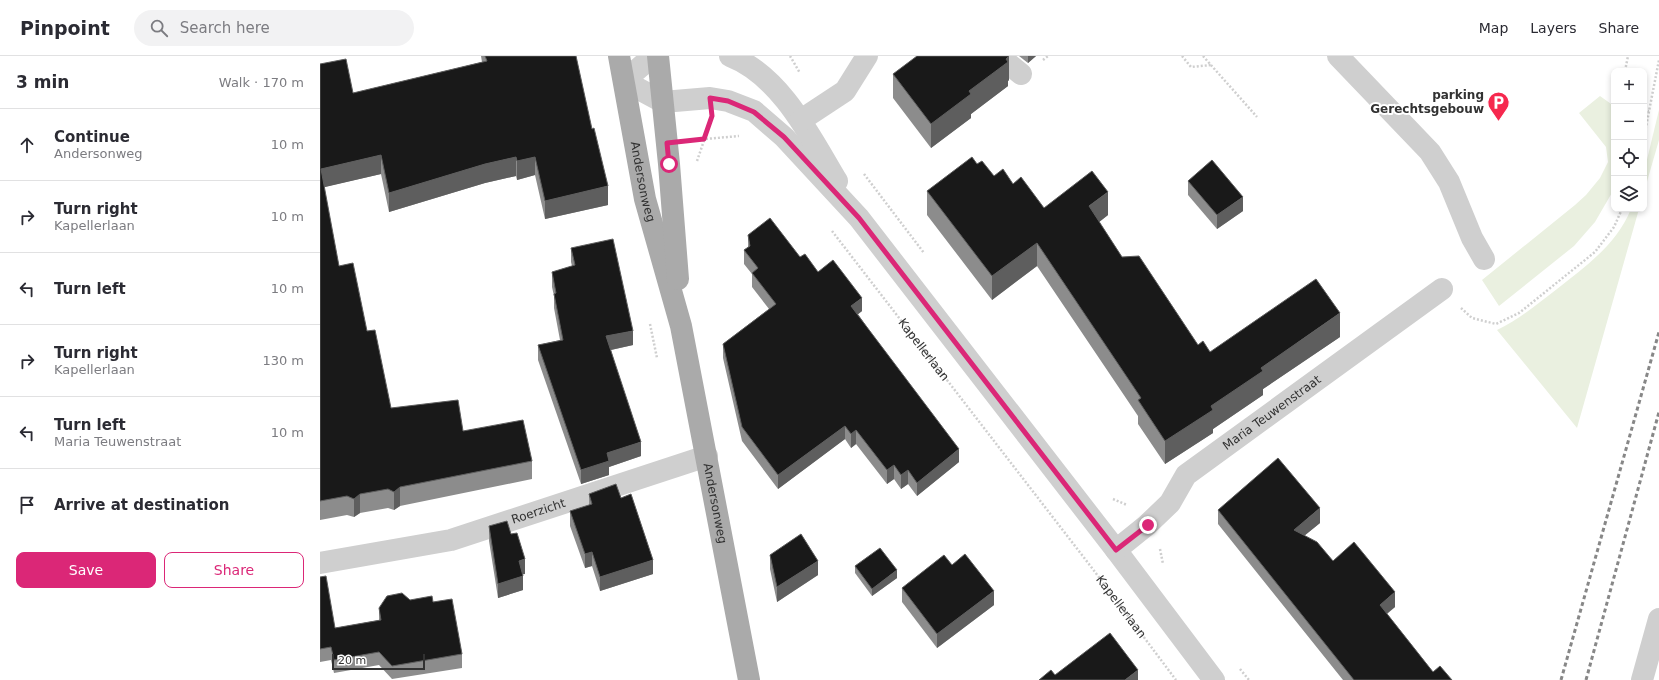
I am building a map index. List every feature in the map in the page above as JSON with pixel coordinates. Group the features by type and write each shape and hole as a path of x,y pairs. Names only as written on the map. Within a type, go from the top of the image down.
{"main road":[{"name":"Andersonweg","path":"619,56 645,199 682,326 749,680"},
{"name":"Andersonweg","path":"658,56 667,143 682,326"}],"street":[{"path":"653,56 624,81 663,102 710,98 728,101 754,112 784,137 859,218 1116,550 1214,680"},
{"path":"730,56 744,62 769,81 808,115 859,218"},
{"path":"808,115 845,91 867,56"},
{"path":"999,56 1020,74"},
{"path":"1338,56 1430,152 1449,182 1472,238 1484,259"},
{"name":"Maria Teuwenstraat","path":"1116,550 1148,525 1170,503 1186,475 1442,289"},
{"name":"Roerzicht","path":"320,562 451,540 707,456"},
{"path":"1642,680 1659,619"}],"path":[{"path":"790,56 799,71 808,115"},
{"path":"1182,56 1191,67 1211,65"},
{"path":"1203,56 1257,117"},
{"path":"1626,68 1628,56"},
{"path":"1647,124 1659,60"},
{"path":"695,166 712,116 710,98"},
{"path":"667,143 742,136"},
{"path":"863,173 925,255"},
{"path":"1442,289 1472,318 1496,324 1519,314 1595,252 1614,227 1621,212"},
{"name":"Kapellerlaan","path":"830,229 1087,562 1176,680"},
{"path":"649,319 659,365"},
{"path":"1110,497 1122,504 1130,506 1148,525 1160,543 1160,553 1165,569"},
{"path":"1236,663 1249,680"}],"green space":[{"path":"1600,96 1611,104 1611,194 1595,222 1574,246 1499,306 1482,280 1586,195 1600,178 1608,162 1606,147 1579,113"},
{"path":"1659,110 1659,140 1647,182 1647,160"},
{"path":"1630,212 1638,212 1577,428 1497,330 1528,311 1600,254 1618,233"}],"building":[{"path":"485,56 576,56 592,129 594,128 608,186 545,201 535,157 517,161 516,157 485,164 389,193 381,155 321,169 339,266 353,263 367,331 375,330 391,408 458,400 463,431 523,420 532,461 400,487 394,492 388,489 360,494 354,499 347,496 320,501 320,64 346,59 353,93 487,61"},
{"path":"917,56 1009,56 1006,59 1008,62 969,91 971,94 931,124 893,74"},
{"path":"972,157 977,164 982,161 994,176 1003,169 1013,184 1021,177 1044,208 1092,171 1108,192 1089,206 1122,257 1139,256 1198,345 1203,341 1210,352 1316,279 1340,313 1261,368 1263,371 1211,406 1213,410 1165,441 1138,400 1141,398 1037,243 992,276 927,191"},
{"path":"1212,160 1243,197 1217,215 1188,181"},
{"path":"770,218 800,257 805,254 818,272 833,260 862,298 851,306 959,449 917,483 908,470 901,475 894,465 887,470 856,430 851,434 845,426 778,475 742,427 723,344 776,304 752,273 758,268 744,250 750,246 748,235"},
{"path":"613,239 633,331 606,336 641,442 607,453 609,461 581,470 538,345 563,340 554,294 556,293 552,272 575,265 571,248"},
{"path":"1278,458 1320,508 1294,530 1317,542 1333,561 1354,542 1395,592 1380,605 1433,672 1440,666 1452,680 1354,680 1218,510"},
{"path":"616,484 621,498 631,494 653,560 600,577 592,552 585,554 570,511 592,504 589,494"},
{"path":"507,521 511,534 517,533 525,559 519,561 523,576 498,584 489,526"},
{"path":"801,534 818,561 777,587 770,555"},
{"path":"880,548 897,570 872,589 855,566"},
{"path":"965,554 994,591 937,634 902,588 944,555 952,565"},
{"path":"326,576 335,628 381,620 379,608 387,596 402,593 410,600 432,596 433,602 452,599 462,654 392,666 379,652 334,660 331,647 320,649 320,577"},
{"path":"1110,633 1138,670 1125,680 1039,680 1051,670 1055,675"}],"railway":[{"path":"1561,680 1659,332"},
{"path":"1586,680 1659,412"}],"place":[{"name":"parking Gerechtsgebouw","path":"1499,122"}],"route":[{"path":"669,164 667,143 704,139 712,116 710,98 728,101 754,112 784,137 859,218 1116,550 1148,525"}]}
